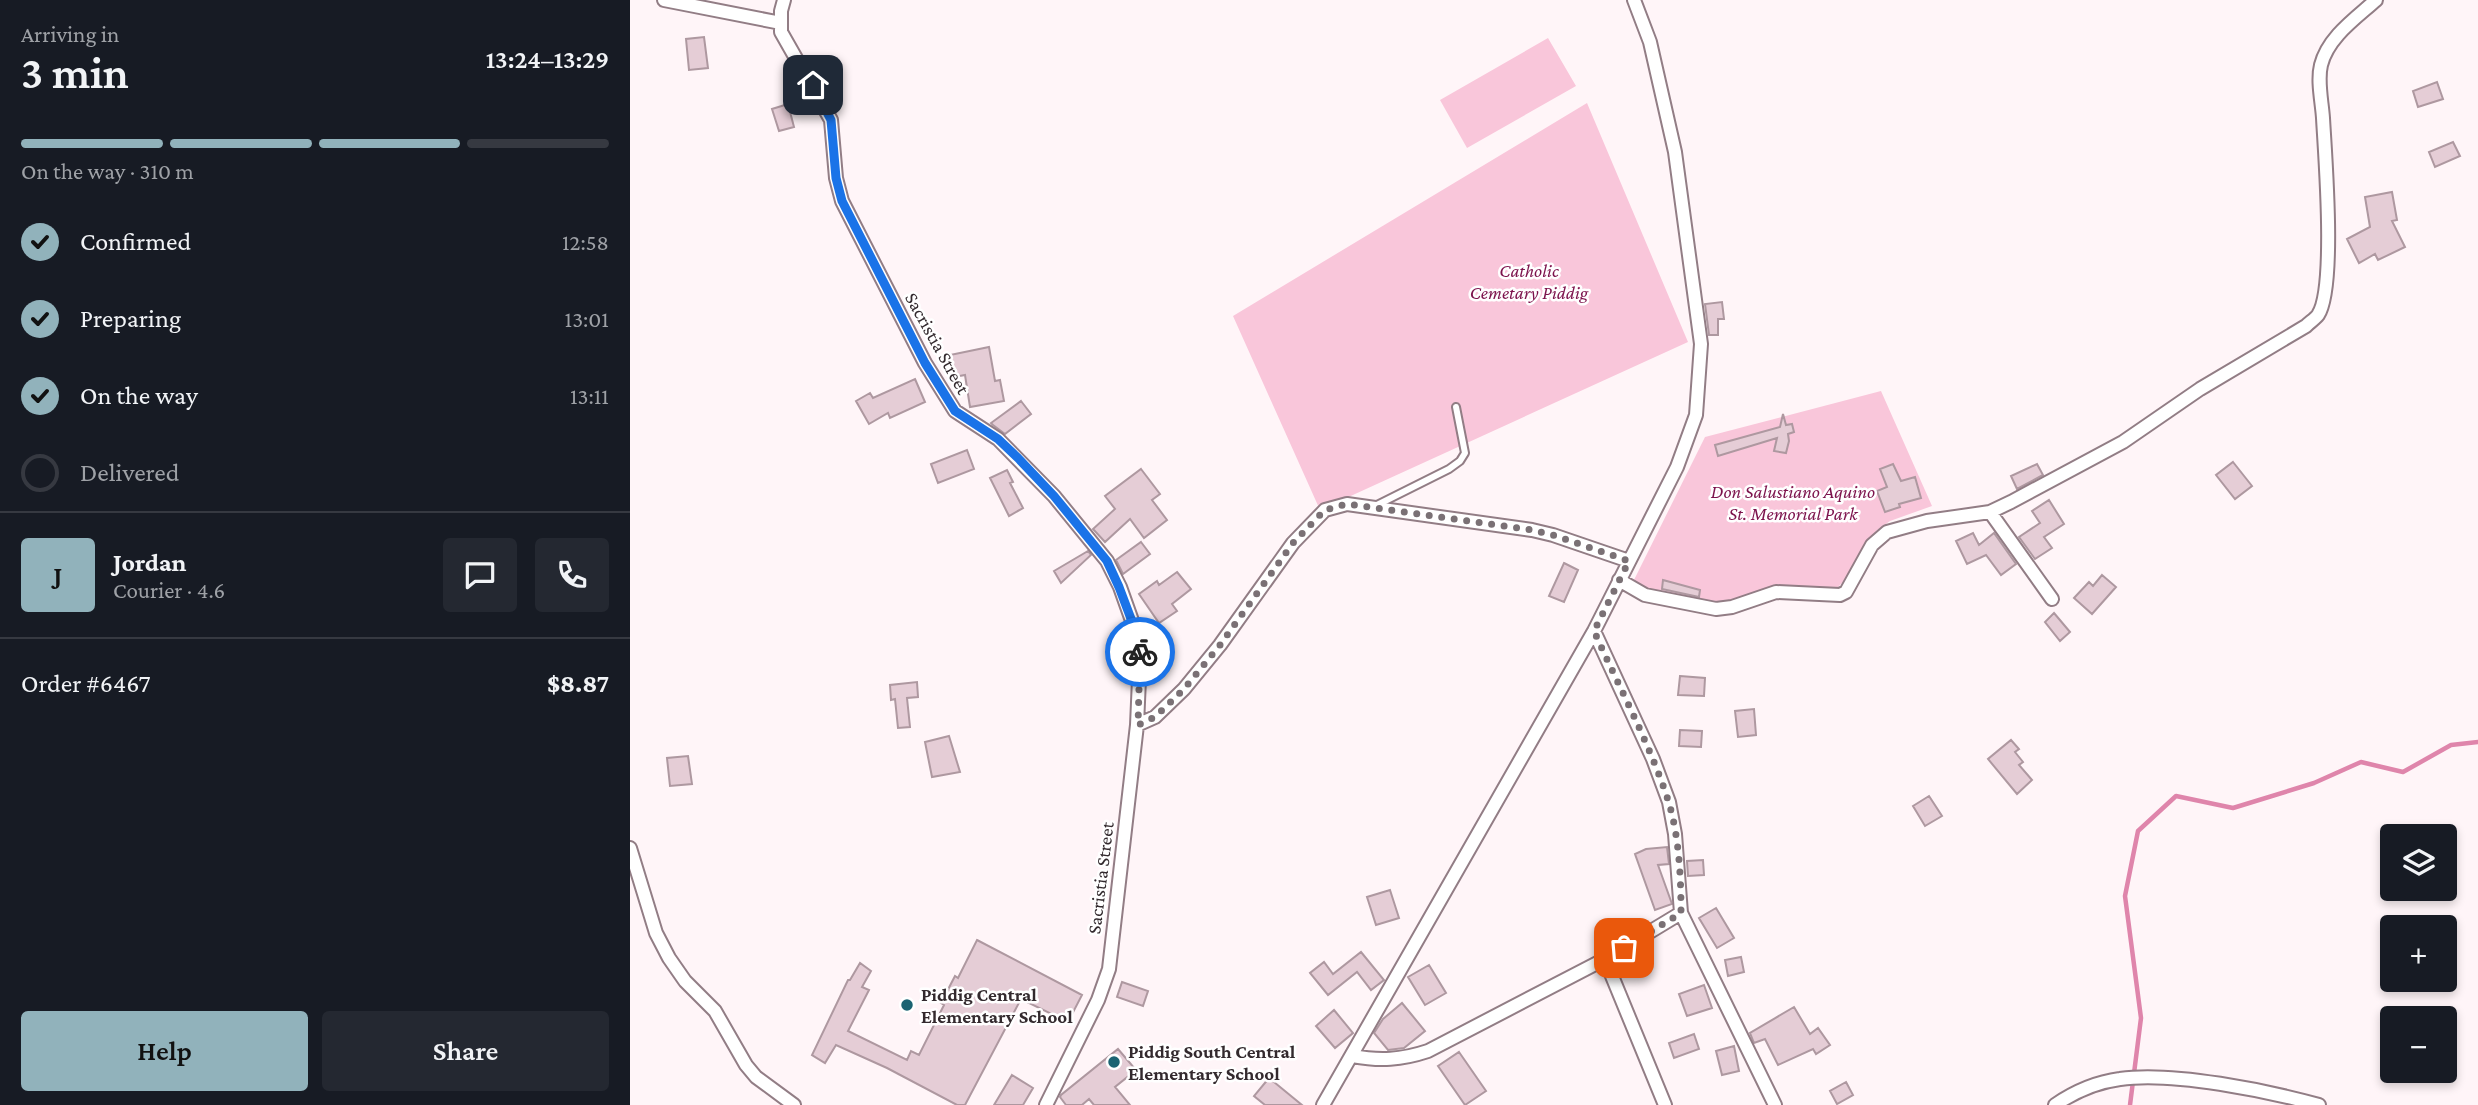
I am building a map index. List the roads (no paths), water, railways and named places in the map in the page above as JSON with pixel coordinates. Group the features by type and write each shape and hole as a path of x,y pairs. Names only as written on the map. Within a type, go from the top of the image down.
{"street":[{"path":"664,0 781,23"},
{"name":"Sacristia Street","path":"784,0 781,32 831,120 836,178 848,218 925,363 955,411 998,439 1018,458 1054,496 1107,561 1114,573 1139,644 1138,725 1109,969 1098,1000 1046,1105"},
{"path":"1323,1105 1594,631 1677,467 1696,415 1701,344 1675,152 1650,42 1634,0"},
{"path":"1619,580 1645,595 1716,609 1776,593 1833,596 1846,592 1872,545 1886,531 1927,521 1990,512 2123,442 2200,390 2306,326 2318,314 2326,287 2326,174 2321,65 2329,47 2345,27 2376,0"},
{"path":"1138,725 1155,717 1184,689 1220,645 1293,543 1325,510 1347,504 1532,530 1629,561"},
{"path":"1990,512 2052,599"},
{"path":"1594,631 1653,760 1669,802 1675,834 1681,913 1775,1105"},
{"path":"630,848 656,933 670,958 685,981 715,1011 751,1071 794,1105"},
{"path":"1352,1056 1390,1060 1405,1059 1428,1051 1605,959 1681,913"},
{"path":"1605,959 1665,1105"},
{"path":"2055,1105 2094,1086 2119,1079 2146,1077 2284,1095 2319,1105"}],"lane":[{"path":"1374,507 1460,461 1465,453 1456,407"}],"waterway":[{"path":"2130,1105 2141,1018 2125,896 2138,831 2176,796 2233,808 2314,783 2361,762 2403,772 2451,745 2478,742"}],"place":[{"name":"Piddig Central Elementary School","path":"907,1005"},
{"name":"Piddig South Central Elementary School","path":"1114,1062"}],"park label":[{"name":"Catholic Cemetary Piddig","path":"1529,281"},
{"name":"Don Salustiano Aquino St. Memorial Park","path":"1793,502"}]}
